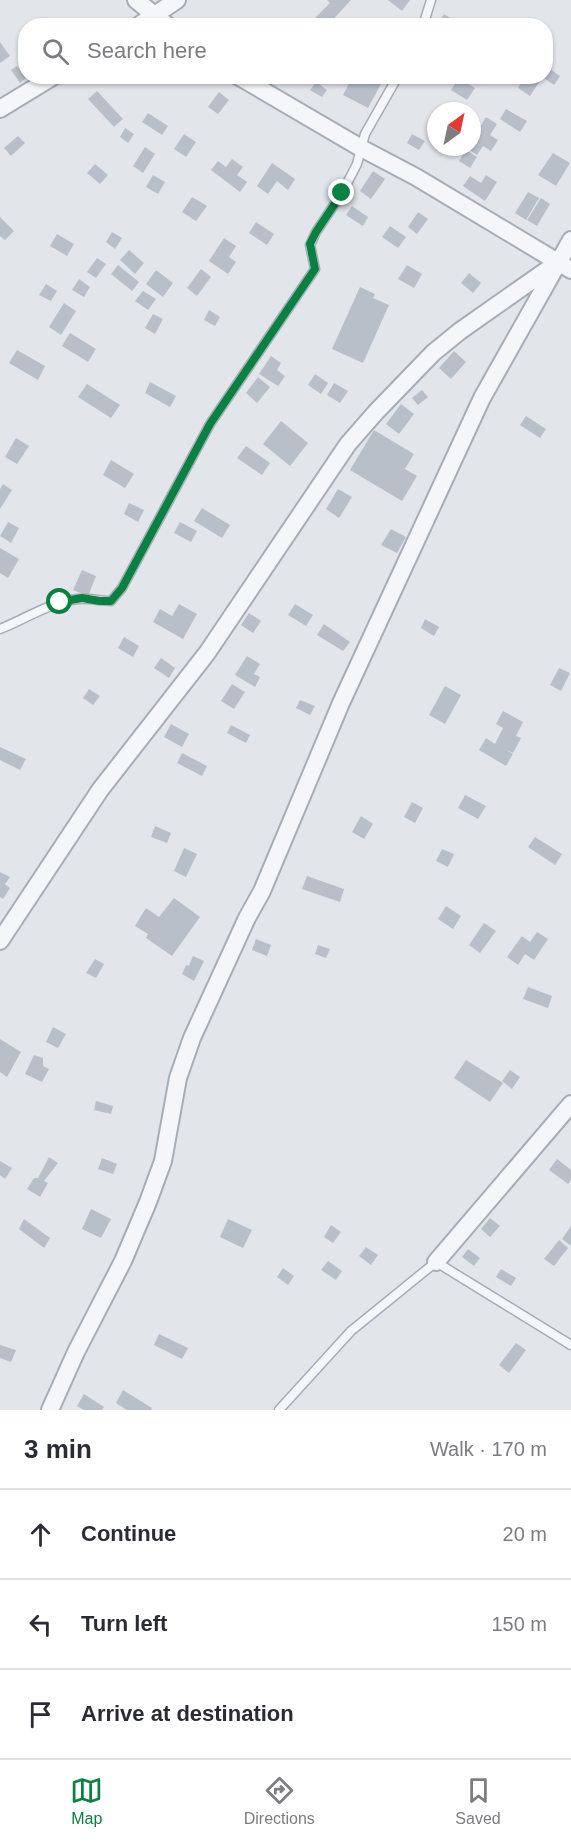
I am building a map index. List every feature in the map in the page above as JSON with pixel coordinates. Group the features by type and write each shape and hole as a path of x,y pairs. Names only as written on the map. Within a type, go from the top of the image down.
{"street":[{"path":"136,0 158,18"},
{"path":"163,18 177,0"},
{"path":"0,109 41,84"},
{"path":"252,84 361,148 416,177 564,267"},
{"path":"50,1410 76,1352 123,1262 156,1182 164,1161 178,1078 192,1038 247,918 262,891 341,703 482,398 564,267 571,240"},
{"path":"0,941 100,790 207,653 348,444 383,404 434,353 460,331 564,267"},
{"path":"436,1262 571,1104"}],"lane":[{"path":"425,18 431,0"},
{"path":"0,629 60,602 82,598 111,601 122,588 210,424 315,269 310,244 342,193 357,164 365,134 393,84"},
{"path":"279,1410 351,1331 436,1262 571,1346"}],"building":[{"path":"327,0 351,0 334,18 315,18 330,3"},
{"path":"388,0 410,0 402,11"},
{"path":"0,42 10,56 0,63"},
{"path":"18,67 18,80 11,70"},
{"path":"553,71 560,76 553,84"},
{"path":"314,84 319,84 327,90 322,97 310,90"},
{"path":"349,84 381,84 368,108 343,95"},
{"path":"455,84 469,84 475,88 467,100 451,90"},
{"path":"520,84 538,84 530,96 518,88"},
{"path":"97,91 123,119 114,127 88,99"},
{"path":"219,92 229,100 218,114 208,107"},
{"path":"506,109 527,121 520,132 500,119"},
{"path":"148,113 168,126 162,135 142,122"},
{"path":"486,117 497,124 490,135 498,140 491,151 483,146 481,149 481,125"},
{"path":"125,128 134,134 128,143 120,137"},
{"path":"184,134 196,142 186,157 174,149"},
{"path":"412,134 425,141 419,150 407,143"},
{"path":"18,136 25,143 11,156 4,148"},
{"path":"145,147 155,154 143,173 133,166"},
{"path":"553,153 570,163 556,186 538,175"},
{"path":"462,156 477,157 470,168 459,161"},
{"path":"232,159 243,167 237,175 247,182 240,192 211,170 218,161 226,167"},
{"path":"272,163 295,179 288,190 277,181 268,194 257,186"},
{"path":"95,164 108,175 100,184 87,173"},
{"path":"373,171 385,179 371,199 360,191"},
{"path":"153,175 165,182 158,194 146,187"},
{"path":"486,175 497,182 485,201 463,186 470,176 481,183"},
{"path":"528,192 539,198 526,220 515,213"},
{"path":"192,197 207,206 196,221 182,212"},
{"path":"541,198 550,204 537,226 527,220"},
{"path":"352,206 368,217 363,226 346,215"},
{"path":"418,212 428,219 417,234 408,227"},
{"path":"0,217 14,231 5,240 0,236"},
{"path":"256,222 274,234 267,245 249,233"},
{"path":"390,226 406,237 398,248 382,237"},
{"path":"112,232 122,238 115,249 106,242"},
{"path":"57,234 74,244 67,256 50,246"},
{"path":"224,238 236,246 229,257 236,262 228,274 209,261"},
{"path":"129,250 144,263 135,274 120,260"},
{"path":"97,258 106,264 96,278 87,272"},
{"path":"118,265 139,282 132,291 111,274"},
{"path":"407,265 422,274 414,288 398,279"},
{"path":"201,269 211,277 197,296 187,288"},
{"path":"156,270 173,283 163,297 146,284"},
{"path":"469,273 481,283 473,293 461,283"},
{"path":"79,279 90,287 84,297 72,290"},
{"path":"46,284 57,291 51,301 39,295"},
{"path":"360,287 375,294 373,298 389,305 363,363 332,349"},
{"path":"143,291 156,299 148,310 135,301"},
{"path":"64,303 76,311 61,335 49,327"},
{"path":"209,310 220,317 215,326 204,320"},
{"path":"153,314 163,319 155,334 145,328"},
{"path":"70,333 96,349 88,362 62,346"},
{"path":"17,350 45,366 38,380 9,363"},
{"path":"454,351 466,362 451,379 439,368"},
{"path":"271,356 281,363 277,370 285,376 278,386 259,374"},
{"path":"315,374 328,383 321,394 308,385"},
{"path":"258,377 270,387 257,403 246,393"},
{"path":"150,382 176,396 170,407 145,393"},
{"path":"334,383 348,391 340,403 327,395"},
{"path":"87,384 120,405 111,418 78,397"},
{"path":"422,390 428,397 418,405 412,398"},
{"path":"401,404 414,414 399,434 386,424"},
{"path":"526,416 546,429 540,438 520,425"},
{"path":"281,421 308,443 290,466 263,444"},
{"path":"374,430 414,454 405,469 417,476 402,501 350,470"},
{"path":"16,438 29,446 17,464 5,457"},
{"path":"246,446 270,463 262,475 237,458"},
{"path":"111,460 134,474 125,488 103,475"},
{"path":"3,484 12,490 0,509 0,489"},
{"path":"338,489 352,497 339,518 326,509"},
{"path":"129,503 144,510 138,522 124,514"},
{"path":"202,508 230,525 222,538 194,521"},
{"path":"8,522 19,528 11,543 0,536"},
{"path":"180,522 197,531 191,542 174,533"},
{"path":"391,529 406,537 397,553 381,545"},
{"path":"0,548 19,559 8,578 0,573"},
{"path":"82,570 96,576 88,596 73,590"},
{"path":"179,604 197,614 183,639 153,622 160,609 172,616"},
{"path":"295,604 313,615 306,626 288,615"},
{"path":"249,613 261,621 253,633 241,625"},
{"path":"425,619 439,627 434,636 421,628"},
{"path":"324,624 350,642 343,651 317,635"},
{"path":"124,637 139,646 133,657 118,648"},
{"path":"247,656 260,664 254,674 260,677 255,687 235,675"},
{"path":"161,658 175,668 169,678 154,668"},
{"path":"559,668 570,673 561,691 550,685"},
{"path":"232,684 245,692 234,709 221,701"},
{"path":"445,686 461,695 445,724 429,715"},
{"path":"89,689 100,696 93,705 83,698"},
{"path":"300,700 315,706 310,715 296,708"},
{"path":"503,711 523,722 516,736 521,738 513,753 504,749 513,754 506,766 479,750 486,738 495,744 503,728 496,724"},
{"path":"171,724 189,734 182,747 164,737"},
{"path":"231,725 250,735 246,743 227,733"},
{"path":"0,747 26,759 20,770 0,760"},
{"path":"182,753 207,766 202,776 177,763"},
{"path":"465,795 486,806 478,819 458,808"},
{"path":"412,802 423,808 415,823 404,817"},
{"path":"361,816 373,824 364,839 352,832"},
{"path":"155,826 171,833 167,843 151,837"},
{"path":"535,837 562,854 555,865 528,847"},
{"path":"184,848 197,854 186,877 174,871"},
{"path":"442,849 454,854 448,867 436,861"},
{"path":"0,872 10,877 5,884 10,888 3,899 0,897"},
{"path":"307,876 344,889 340,902 302,889"},
{"path":"174,898 200,917 172,956 146,938 148,934 135,926 146,908 159,917"},
{"path":"446,906 461,916 453,929 438,919"},
{"path":"484,923 496,931 480,953 469,945"},
{"path":"537,932 548,939 534,960 525,954 518,965 507,957 522,936 530,942"},
{"path":"256,939 271,945 267,956 252,950"},
{"path":"318,945 330,949 326,958 315,954"},
{"path":"193,956 204,961 194,981 182,974 186,965 189,966"},
{"path":"95,959 104,964 96,978 86,973"},
{"path":"528,987 552,996 548,1008 523,999"},
{"path":"53,1027 66,1034 58,1048 46,1042"},
{"path":"0,1039 21,1052 7,1077 0,1072"},
{"path":"34,1055 43,1058 43,1066 49,1069 42,1082 25,1074"},
{"path":"466,1060 503,1083 490,1102 454,1078"},
{"path":"510,1070 520,1077 512,1089 502,1081"},
{"path":"96,1101 113,1106 111,1114 94,1110"},
{"path":"49,1157 58,1163 44,1181 48,1183 40,1197 27,1189 34,1178 38,1178"},
{"path":"102,1158 117,1164 113,1174 98,1169"},
{"path":"557,1159 571,1170 571,1180 568,1184 549,1170"},
{"path":"0,1161 12,1168 5,1179 0,1175"},
{"path":"91,1209 111,1219 101,1238 82,1229"},
{"path":"490,1218 500,1226 490,1237 481,1229"},
{"path":"24,1219 50,1238 44,1248 19,1229"},
{"path":"228,1219 252,1230 243,1248 220,1237"},
{"path":"331,1225 341,1232 333,1243 324,1237"},
{"path":"571,1226 571,1246 562,1239"},
{"path":"559,1240 568,1248 554,1266 544,1259"},
{"path":"366,1247 378,1255 371,1265 359,1256"},
{"path":"468,1249 480,1258 474,1266 462,1257"},
{"path":"328,1261 342,1271 336,1280 321,1270"},
{"path":"283,1268 294,1276 288,1285 277,1277"},
{"path":"501,1269 516,1278 511,1286 496,1277"},
{"path":"159,1334 188,1348 182,1359 154,1345"},
{"path":"516,1343 526,1350 509,1373 499,1365"},
{"path":"0,1345 16,1350 11,1362 0,1358"},
{"path":"123,1390 152,1408 151,1410 127,1410 116,1403"},
{"path":"84,1394 104,1407 102,1410 84,1410 77,1406"}],"route":[{"path":"60,602 82,598 111,601 122,588 210,424 309,280 315,269 310,244 342,193"}]}
